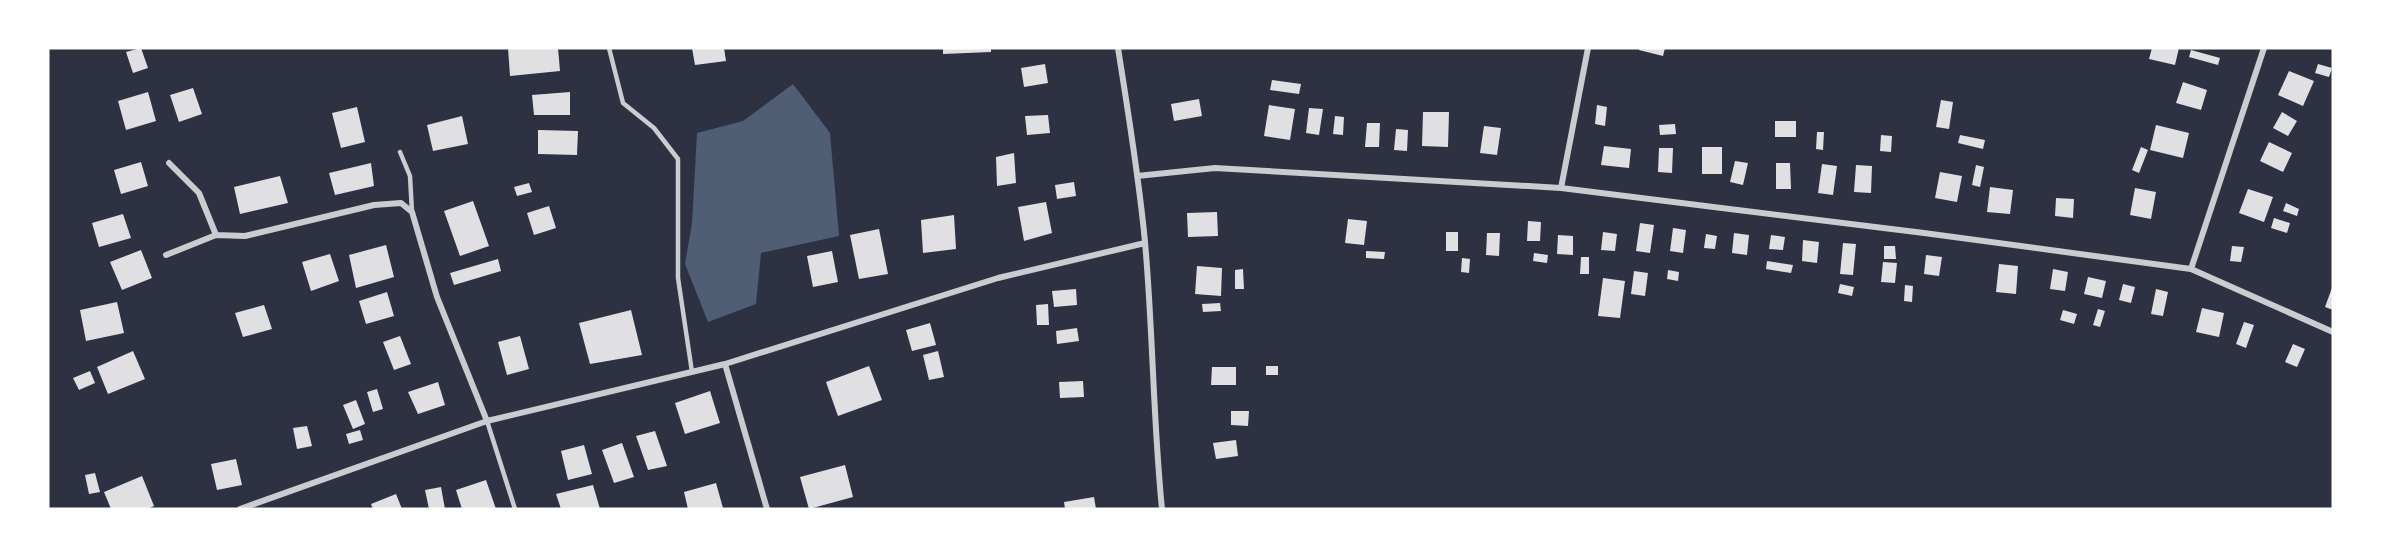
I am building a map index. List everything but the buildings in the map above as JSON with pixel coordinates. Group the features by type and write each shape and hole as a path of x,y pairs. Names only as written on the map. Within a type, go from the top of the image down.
{"street":[{"path":"1118,48 1145,243 1156,451 1162,509"},
{"path":"1561,188 1588,48"},
{"path":"2191,269 2264,48"},
{"path":"169,164 199,193 216,235"},
{"path":"1137,176 1215,168 1561,188 1924,232 2191,269 2333,332"},
{"path":"166,255 216,235 245,236 374,205 401,203 412,212 437,297 487,421"},
{"path":"240,509 487,421 724,364 998,278 1145,243"},
{"path":"724,364 767,509"}],"lane":[{"path":"609,48 623,103 654,129 678,159 678,279 692,372"},
{"path":"400,152 410,176 412,212"},
{"path":"487,421 514,509"}],"water":[{"path":"793,84 830,133 839,236 761,253 756,304 708,322 685,264 692,223 697,133 743,121"}]}
